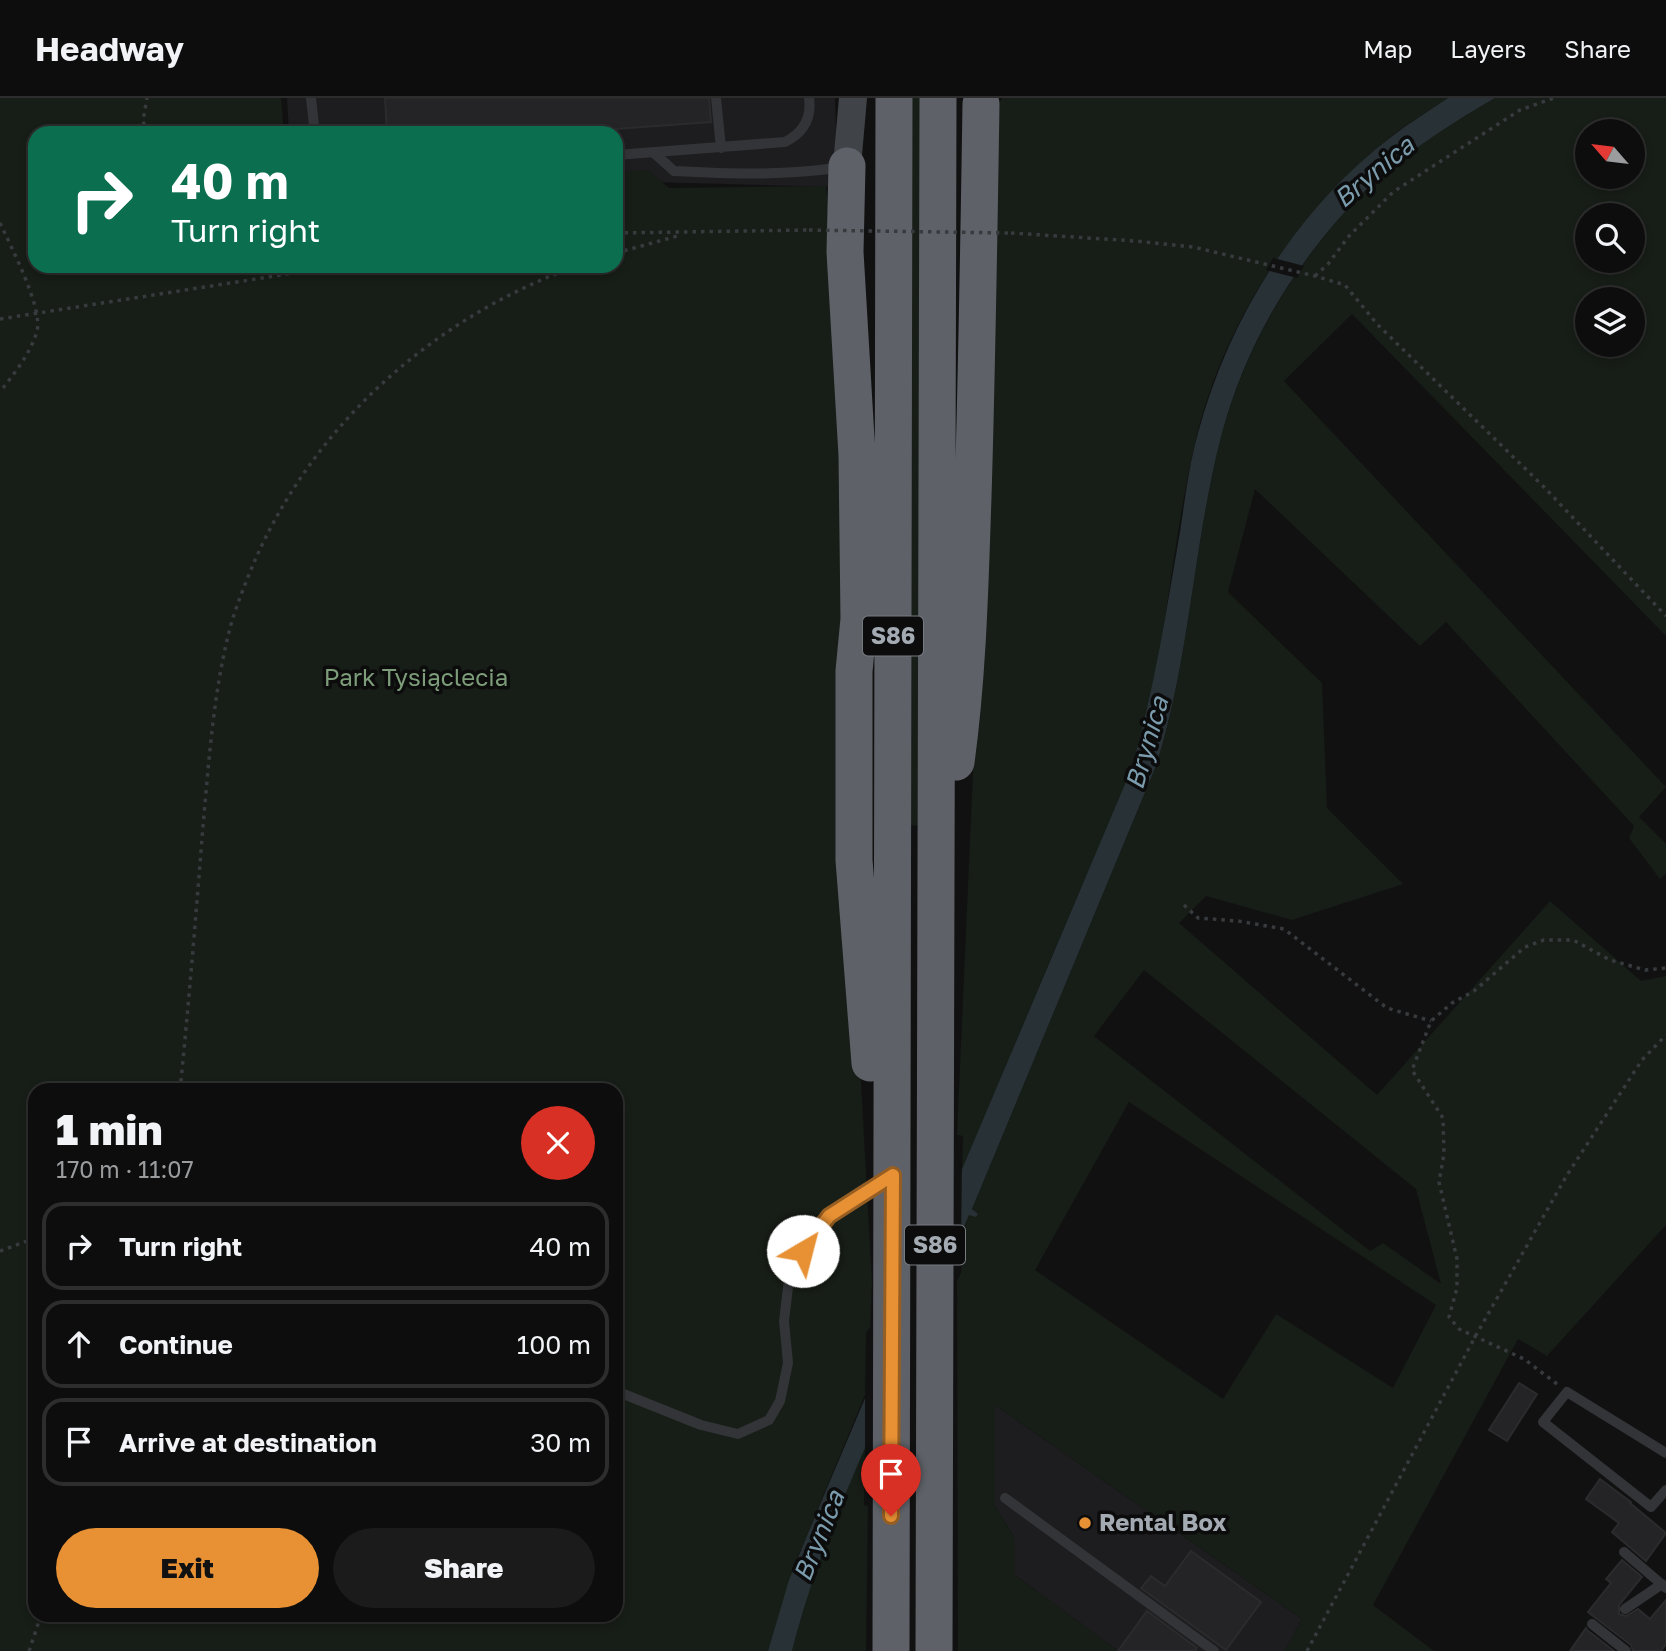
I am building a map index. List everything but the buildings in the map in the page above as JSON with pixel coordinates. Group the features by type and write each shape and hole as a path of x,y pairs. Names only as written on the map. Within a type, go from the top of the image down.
{"highway":[{"name":"S86","path":"891,1651 894,98"},
{"name":"S86","path":"934,1651 938,98"},
{"path":"937,905 964,706 978,341 981,101"},
{"path":"848,166 845,252 858,482 859,619 854,671 854,860 873,1105 893,1175"}],"main road":[{"path":"848,166 853,98"}],"lane":[{"path":"311,98 314,126"},
{"path":"716,98 721,148"},
{"path":"623,155 785,142 797,136 805,126 810,115 809,98"},
{"path":"654,153 674,172 756,175 804,173 848,166"},
{"path":"623,1394 701,1425 738,1434 769,1420 780,1401 788,1363 784,1321 789,1279 803,1251 829,1216 893,1175"},
{"path":"1666,1453 1567,1392 1543,1422 1651,1507 1666,1490"},
{"path":"1005,1498 1214,1651"},
{"path":"1624,1552 1664,1586 1625,1609"},
{"path":"1592,1624 1626,1651"}],"path":[{"path":"145,126 143,121 147,98"},
{"path":"1315,275 1393,192 1520,110 1554,98"},
{"path":"0,223 24,275 37,314 37,330 0,392"},
{"path":"623,233 808,230 1011,233 1135,241 1193,247 1315,275 1345,285 1377,324 1543,486 1666,617"},
{"path":"623,251 686,233"},
{"path":"0,318 295,273"},
{"path":"181,1083 213,713 229,629 262,545 304,470 341,424 372,392 416,354 490,305 559,273"},
{"path":"1184,905 1198,918 1284,929 1387,1008 1431,1021"},
{"path":"1567,1392 1524,1359 1475,1338 1459,1329 1449,1317 1457,1288 1457,1259 1438,1182 1444,1154 1443,1118 1412,1070 1431,1021 1452,1003 1474,991 1525,947 1544,940 1573,940 1610,960 1645,970 1666,968"},
{"path":"1307,1651 1475,1338 1567,1175 1642,1060 1666,1035"},
{"path":"0,1251 28,1241"},
{"path":"29,1651 39,1622"}],"shaded area":[{"path":"287,98 835,98 838,187 623,181 623,126 289,126"},
{"name":"Rental Box","path":"995,1405 1302,1619 1285,1651 1118,1651 1015,1575 1015,1539 995,1506"}],"green space":[{"name":"Park Tysiąclecia","path":"0,98 281,98 283,126 28,126 28,273 623,273 623,172 648,170 669,188 826,186 835,268 848,845 872,1282 870,1327 866,1333 865,1395 795,1564 768,1651 0,1651"},
{"path":"908,98 923,98 921,826 908,825"},
{"path":"1002,98 1448,98 1388,139 1323,201 1269,272 1226,350 1197,435 1180,518 1153,686 1131,768 1112,819 962,1170 963,1136 957,1135 987,456 998,105"},
{"path":"1495,98 1666,98 1666,636 1352,314 1284,381 1666,787 1639,817 1666,844 1666,874 1660,879 1629,838 1634,826 1446,622 1420,646 1255,489 1228,592 1322,683 1327,808 1403,884 1292,920 1206,896 1179,923 1377,1095 1550,901 1641,981 1666,976 1666,1225 1547,1356 1518,1339 1373,1605 1434,1651 1285,1651 1302,1619 995,1405 995,1506 1015,1539 1015,1575 1118,1651 958,1651 957,1281 961,1273 963,1231 969,1215 978,1214 972,1209 1156,766 1177,685 1204,519 1221,437 1232,400 1262,330 1302,266 1349,207 1376,180 1378,182 1380,177 1431,136","holes":["1144,970 1416,1189 1441,1284 1383,1243 1370,1251 1094,1036","1129,1102 1436,1305 1393,1388 1276,1314 1223,1399 1035,1270"]},
{"path":"865,1446 864,1505 868,1506 866,1651 792,1651 824,1547"}],"water":[{"name":"Brynica","path":"1448,98 1495,98 1407,155 1380,176 1382,180 1376,180 1349,207 1301,266 1280,298 1246,365 1221,437 1204,519 1177,685 1156,766 972,1209 978,1214 976,1217 969,1215 850,1484 808,1594 792,1651 768,1651 789,1580 808,1533 1131,770 1159,652 1195,445 1211,390 1228,348 1270,269 1296,232 1325,198 1391,137"}],"pier":[{"path":"1273,258 1304,266 1297,278 1266,270"},
{"path":"962,1161 961,1243 865,1455 865,1386"}],"place":[{"name":"Rental Box","path":"1085,1523"}],"route":[{"path":"803,1251 829,1216 893,1175 891,1516"}]}
